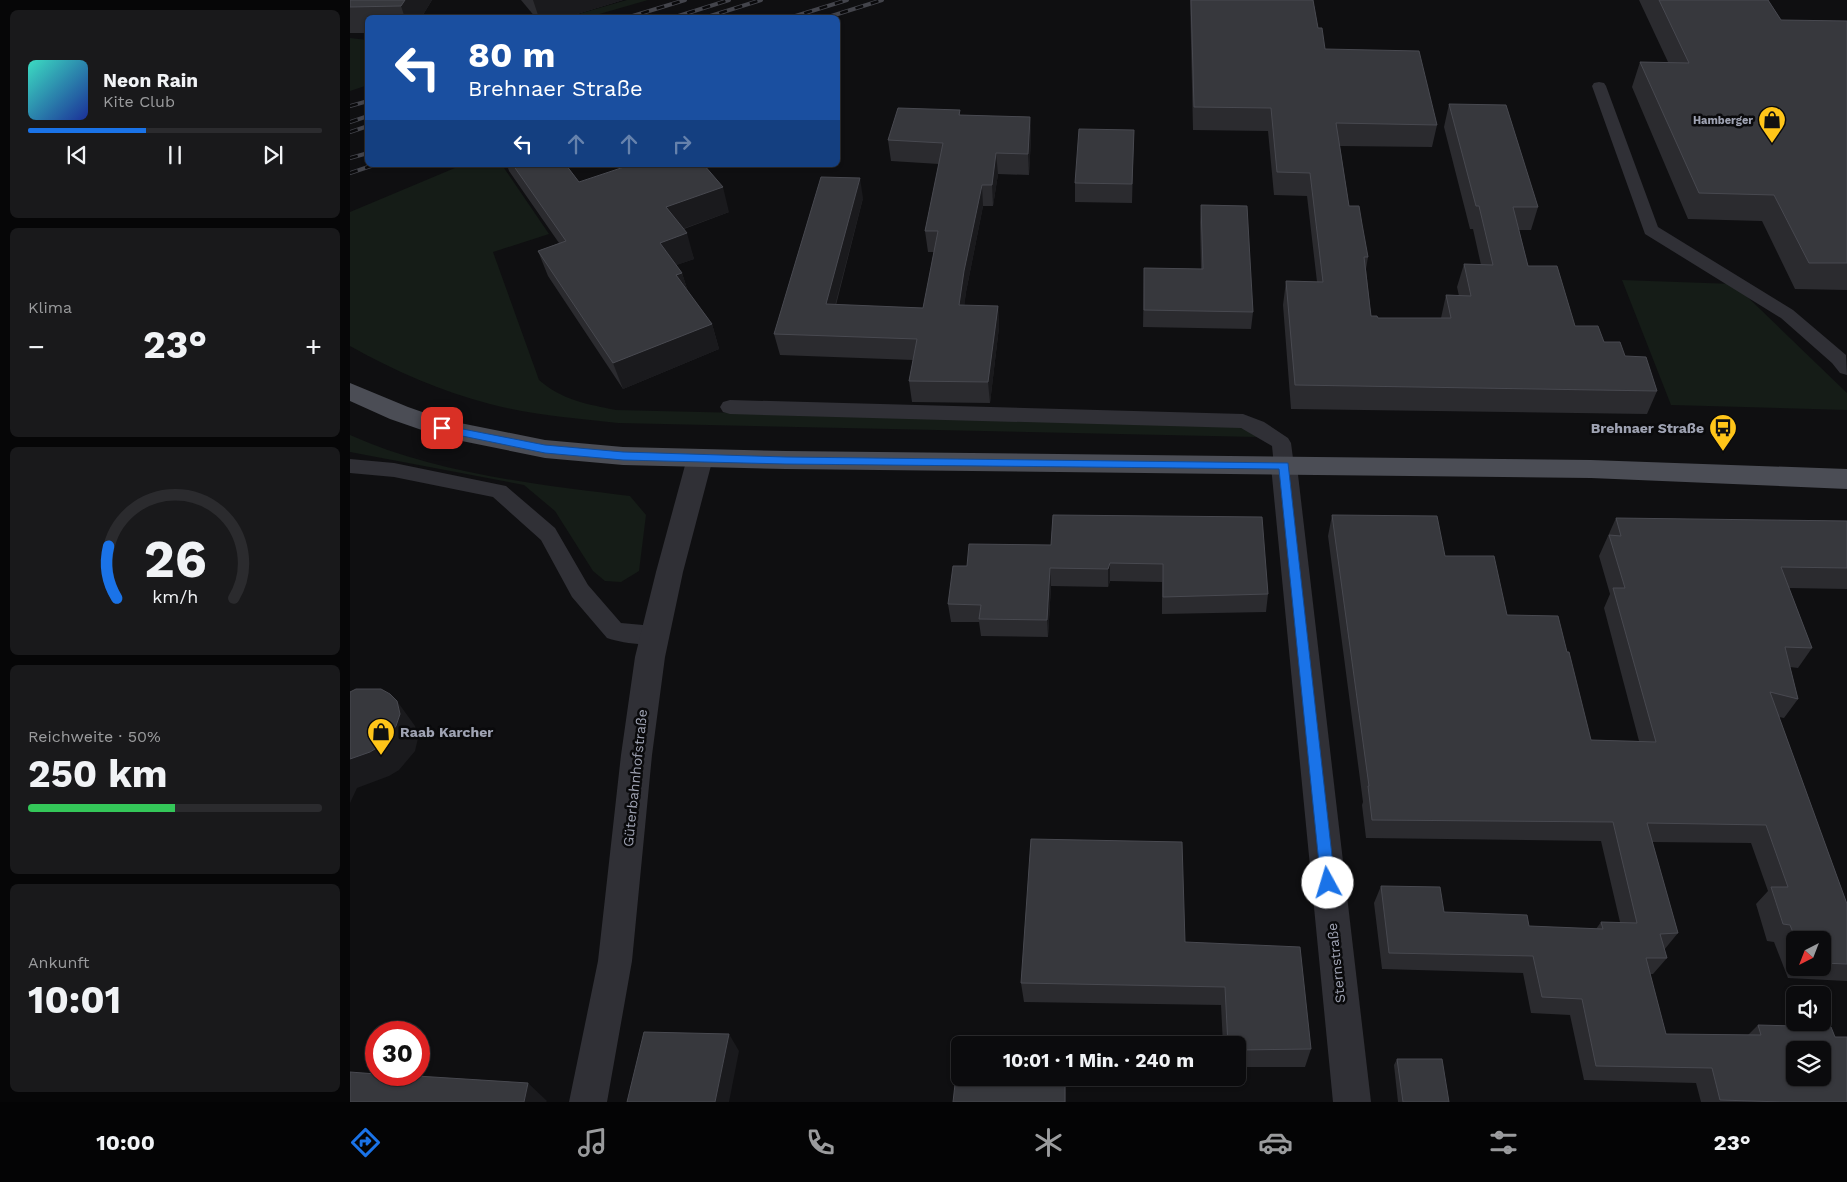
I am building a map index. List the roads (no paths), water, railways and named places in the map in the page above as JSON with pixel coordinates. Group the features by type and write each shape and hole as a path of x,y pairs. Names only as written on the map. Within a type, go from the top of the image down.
{"main road":[{"path":"350,391 408,416 442,428 545,449 623,456 1592,469 1847,479"}],"street":[{"name":"Güterbahnhofstraße","path":"588,1102 615,962 634,770 645,686 654,635 700,458"},
{"name":"Sternstraße","path":"1284,466 1352,1102"}],"lane":[{"path":"1599,86 1650,230 1787,314 1839,359 1847,369"},
{"path":"730,407 1243,421 1257,427 1281,443 1284,466"},
{"path":"350,466 394,470 499,491 548,534 580,591 614,632 654,635"}],"railway":[{"path":"636,15 685,0"},
{"path":"682,15 729,0"},
{"path":"714,15 761,0"},
{"path":"799,15 847,0"},
{"path":"834,15 882,0"},
{"path":"350,106 365,102"},
{"path":"350,122 365,117"},
{"path":"350,132 365,127"},
{"path":"350,158 365,154"},
{"path":"350,173 368,167"}],"place":[{"name":"Hamberger","path":"1772,144"},
{"name":"Brehnaer Straße","path":"1723,452"},
{"name":"Raab Karcher","path":"381,756"}]}
